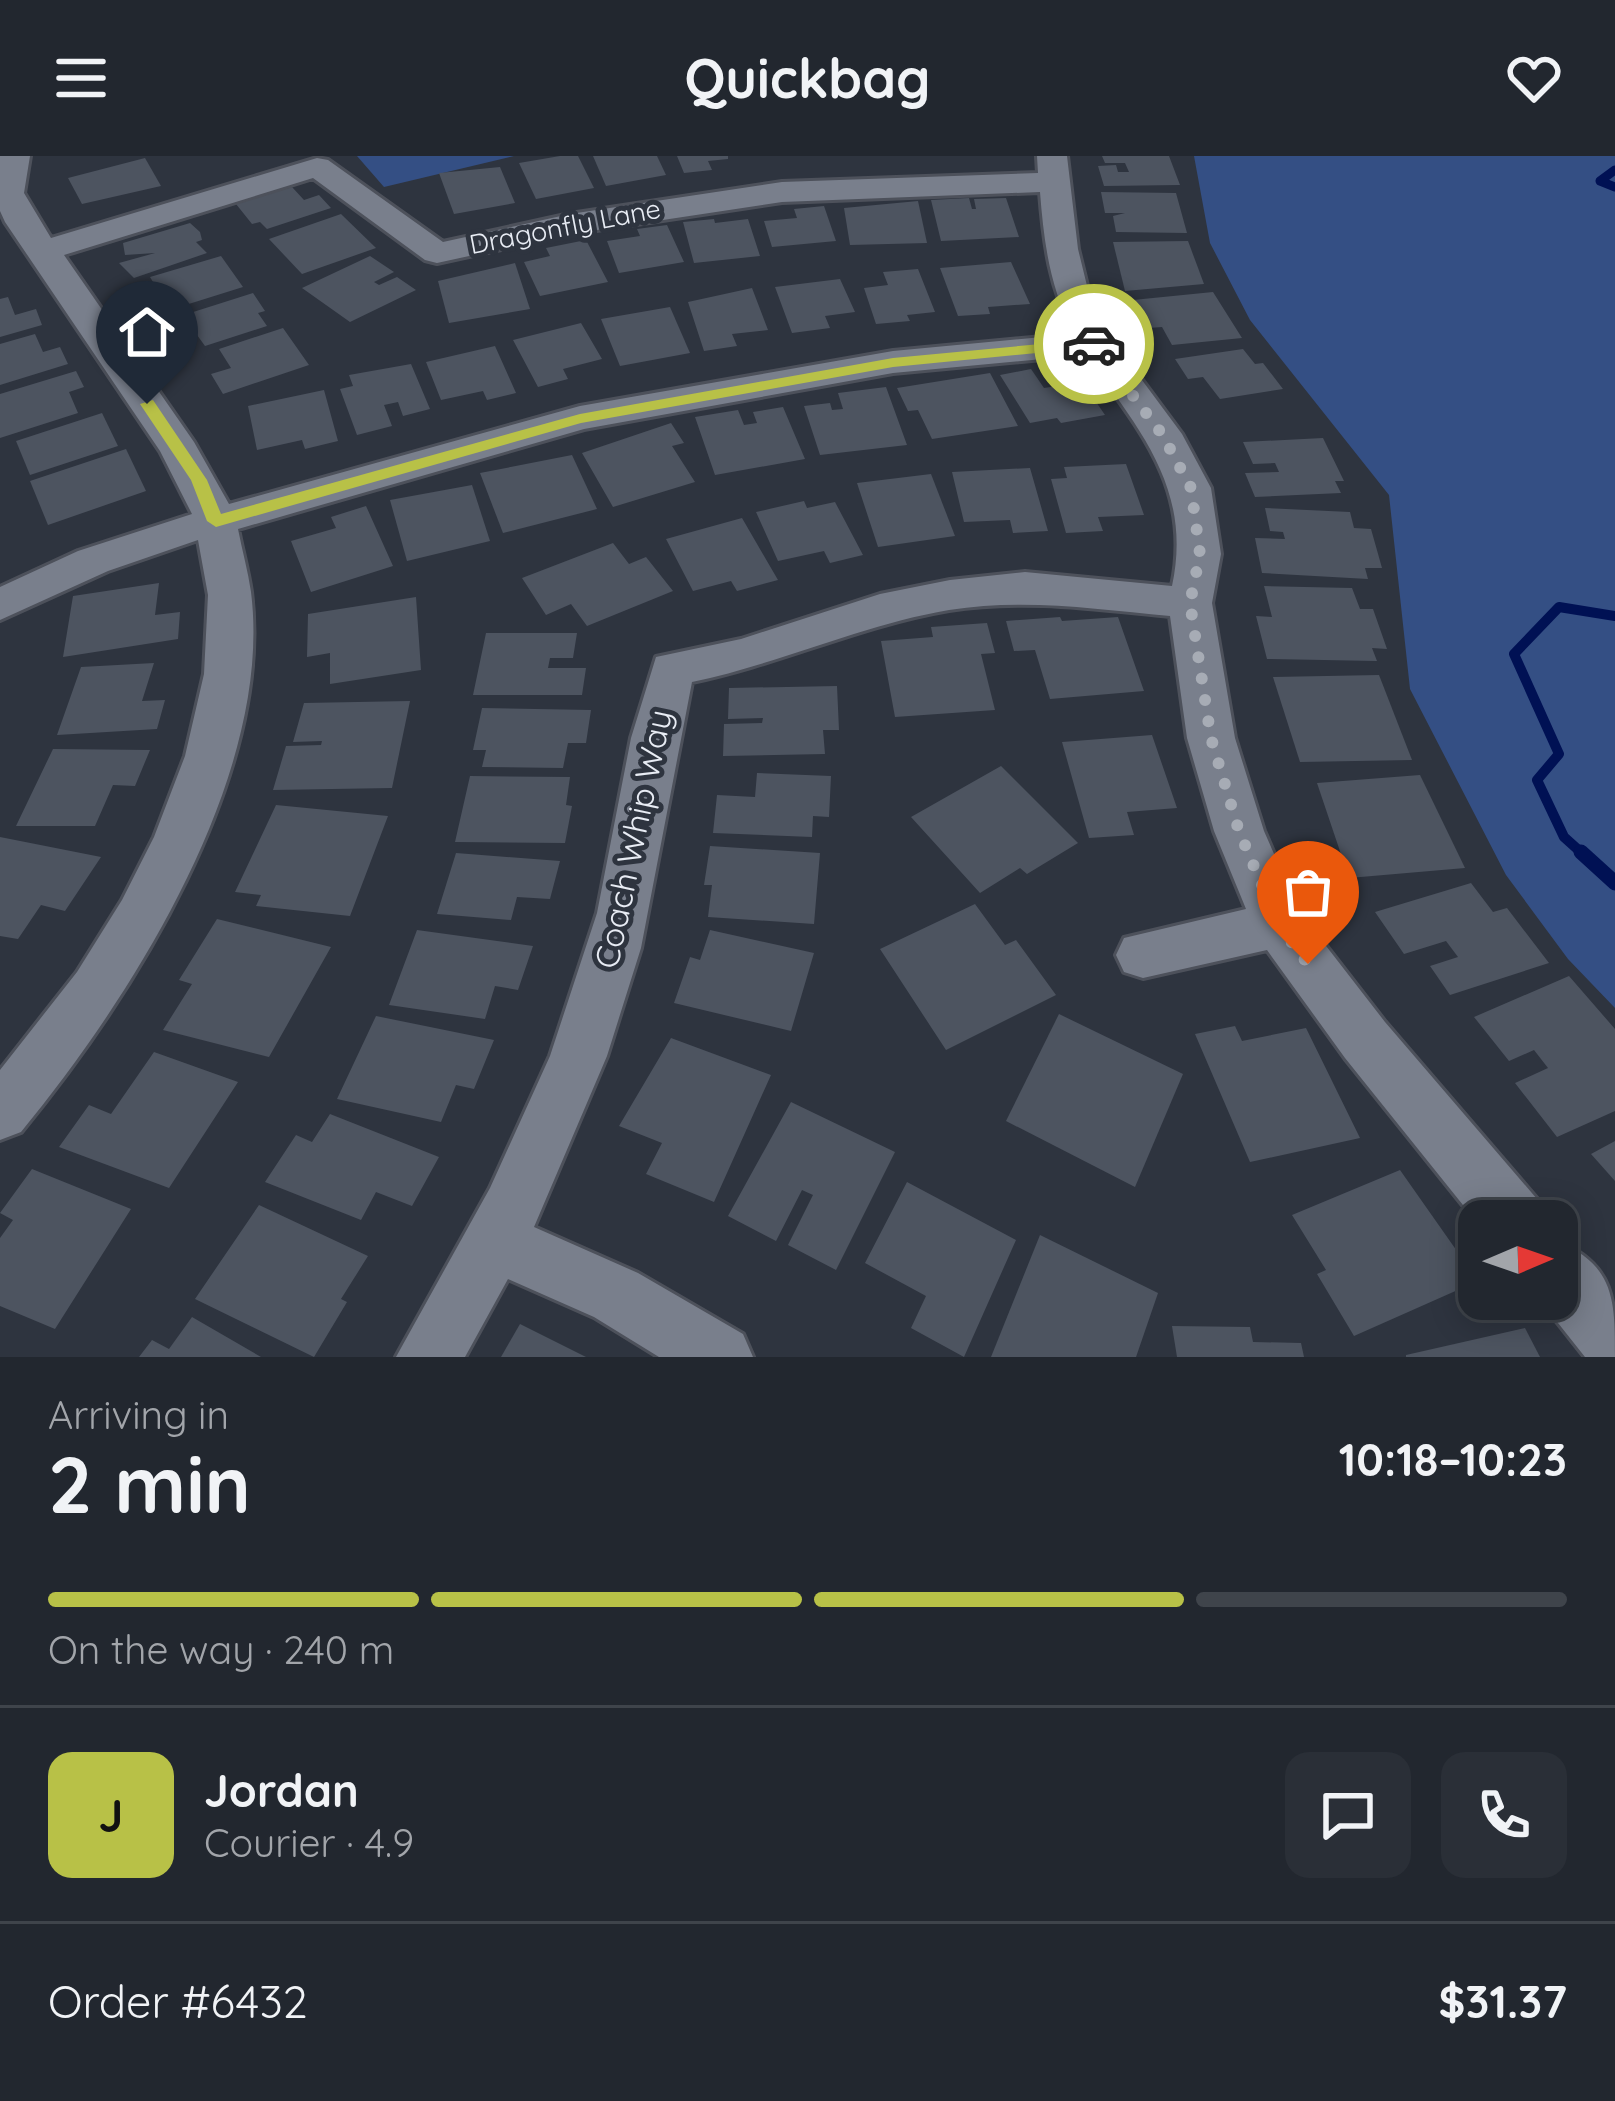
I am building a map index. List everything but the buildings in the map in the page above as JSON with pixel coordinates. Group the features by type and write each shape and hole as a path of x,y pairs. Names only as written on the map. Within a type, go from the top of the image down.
{"street":[{"path":"0,1113 101,980 164,873 210,763 230,662 227,568 216,521 199,480 45,250 21,222 8,193 15,156"},
{"path":"773,156 782,192"},
{"name":"Dragonfly Lane","path":"45,250 317,167 436,254 570,224 782,192 1053,169"},
{"path":"1053,169 1061,250 1073,298 1096,344 1162,434 1191,488 1200,554 1190,603 1211,738 1239,831 1279,925 1365,1040 1498,1200"},
{"path":"0,605 93,561 216,521 602,414 893,362 1096,344"},
{"name":"Coach Whip Way","path":"429,1357 498,1243 574,1075 608,966 638,838 653,733 672,669 743,655 880,610 950,595 1025,587 1190,603"},
{"path":"1143,955 1279,925"},
{"path":"498,1243 616,1294 720,1357"},
{"path":"1578,1297 1615,1342"}],"shaded area":[{"path":"357,156 514,156 384,187"},
{"path":"1194,156 1615,156 1615,1008 1568,959 1506,875 1410,689 1389,495 1250,320 1210,243"}],"waterway":[{"path":"1615,170 1600,181 1615,187"},
{"path":"1584,855 1564,837 1537,780 1559,754 1514,654 1559,607 1615,616"},
{"path":"1581,852 1615,883"}],"way so far":[{"path":"1094,344 1162,434 1191,488 1200,554 1190,603 1211,738 1239,831 1279,925 1308,964"}],"route":[{"path":"147,404 199,480 216,521 580,418 893,362 1094,344"}]}
